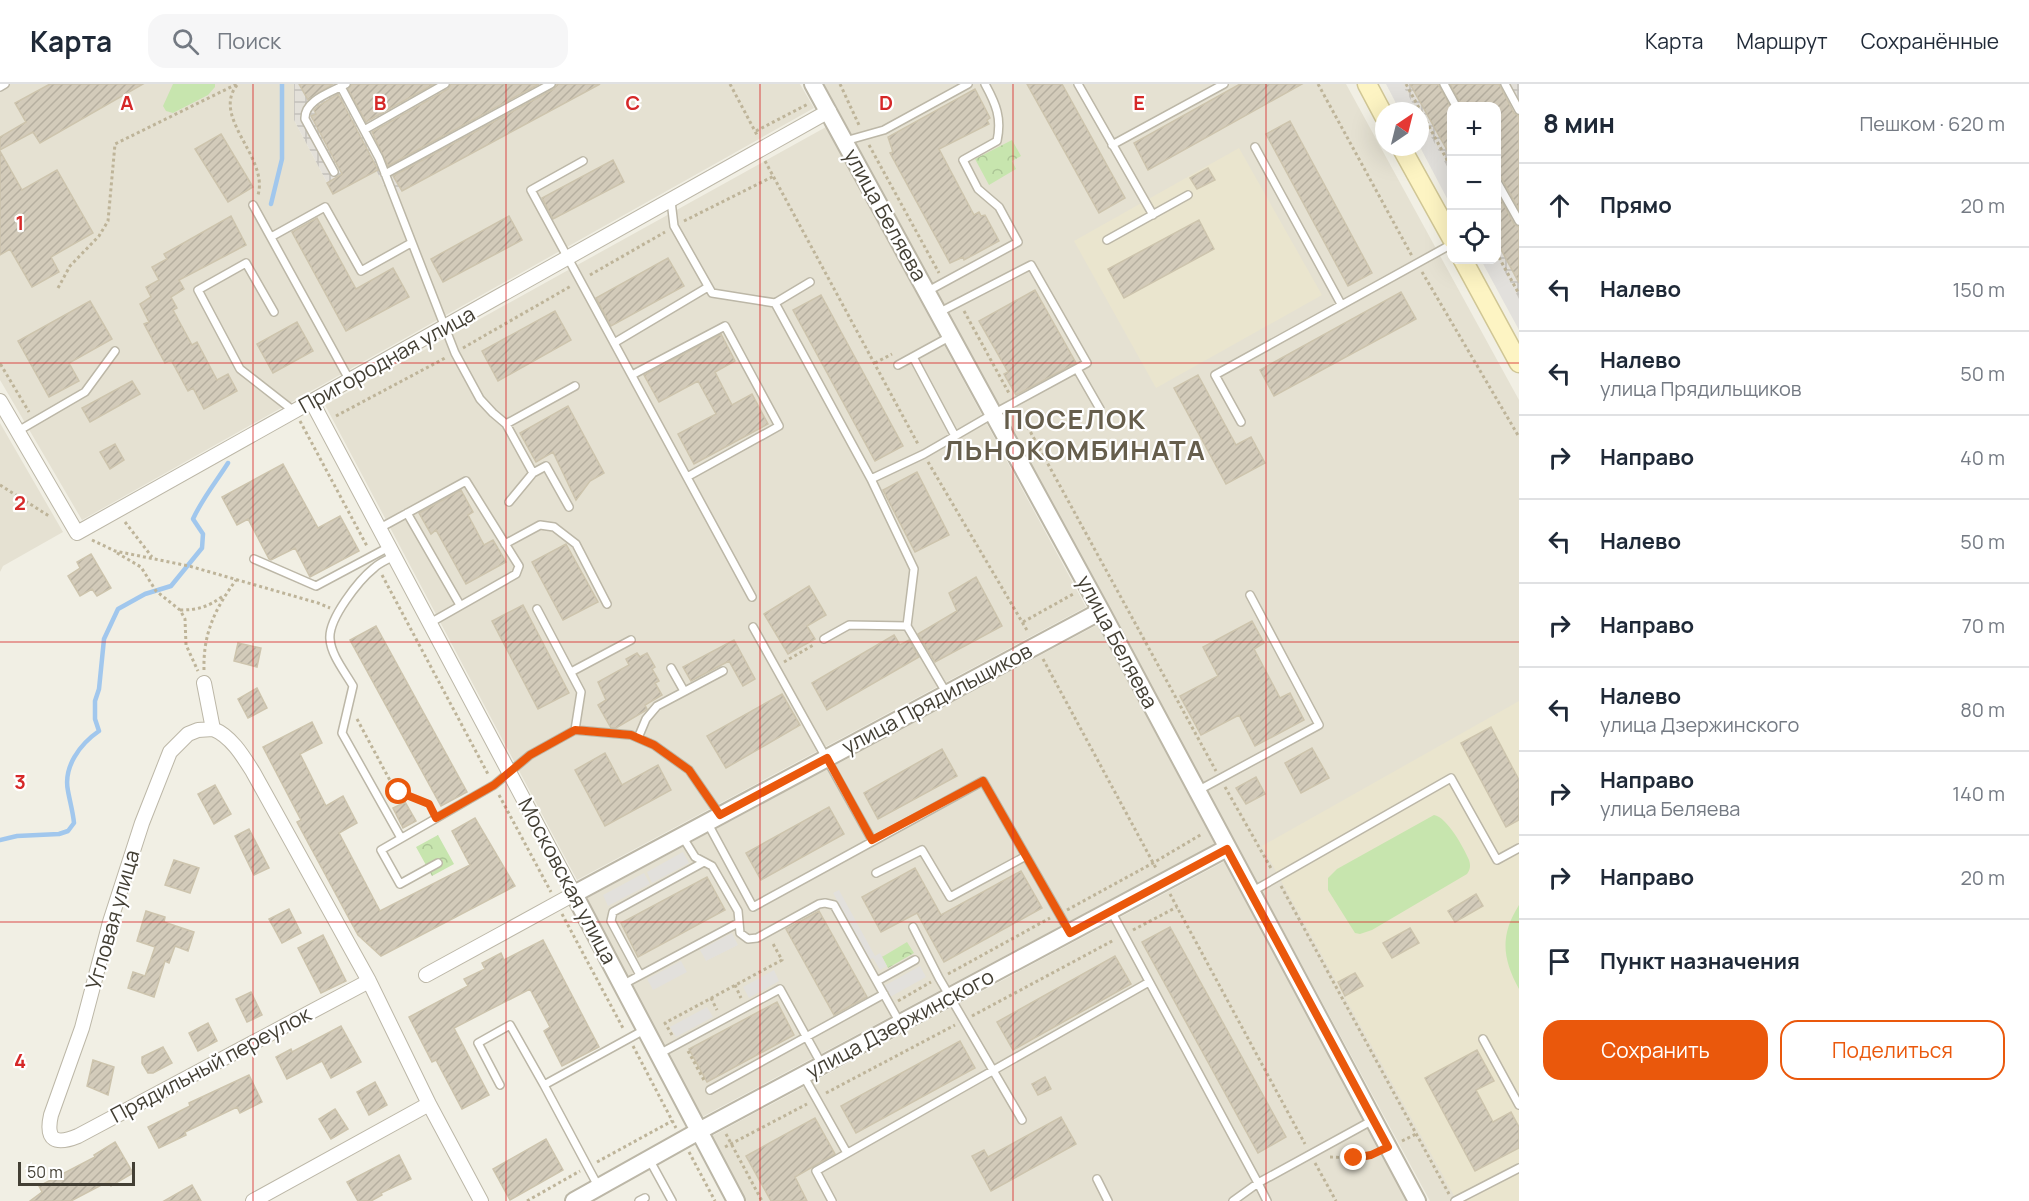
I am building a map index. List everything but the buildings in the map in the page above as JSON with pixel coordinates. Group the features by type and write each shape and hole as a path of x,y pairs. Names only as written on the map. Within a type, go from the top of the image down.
{"main road":[{"path":"1367,84 1377,102"},
{"path":"1406,156 1447,230"},
{"path":"1465,264 1519,363"}],"street":[{"name":"улица Беляева","path":"821,98 1101,611 1417,1201"},
{"name":"Пригородная улица","path":"76,533 671,201 821,98"},
{"name":"Московская улица","path":"312,402 736,1201"},
{"path":"1,403 76,533"},
{"name":"улица Прядильщиков","path":"426,975 1101,611"},
{"path":"204,683 213,729 236,747 254,772 369,981 429,1104 481,1201"},
{"name":"Угловая улица","path":"52,1137 48,1130 51,1115 82,1028 110,922 155,788 170,752 179,742 188,734 198,730 213,729"},
{"name":"улица Дзержинского","path":"575,1201 719,1120 1227,849"},
{"name":"Прядильный переулок","path":"52,1137 65,1142 78,1136 369,981"},
{"path":"253,1201 429,1104"}],"lane":[{"path":"0,87 5,84"},
{"path":"364,130 445,84"},
{"path":"386,174 551,84"},
{"path":"845,141 884,130 968,84"},
{"path":"927,292 1018,242 999,207 978,189 963,160 997,141 1000,118 985,84"},
{"path":"1078,84 1153,215"},
{"path":"1112,145 1224,84"},
{"path":"1444,84 1454,102"},
{"path":"1505,84 1519,110"},
{"path":"334,172 305,113 312,103 343,86 386,174 455,353 480,399 506,424 533,473"},
{"path":"1255,147 1341,304"},
{"path":"583,161 531,190 752,597"},
{"path":"1501,187 1519,221"},
{"path":"1107,240 1188,195"},
{"path":"671,201 674,226 712,293 775,303 810,282"},
{"path":"253,205 350,381"},
{"path":"271,237 325,207 361,271 411,243"},
{"path":"1241,422 1215,375 1447,247"},
{"path":"274,312 246,263 198,290 240,369 295,412"},
{"path":"871,479 924,454 1087,363 1031,265 938,313"},
{"path":"614,342 708,287"},
{"path":"775,303 871,479 914,569 907,626 947,694"},
{"path":"632,375 725,326 779,426 687,477"},
{"path":"898,365 951,336"},
{"path":"18,431 85,393 115,351"},
{"path":"914,357 955,436"},
{"path":"1077,369 1100,409"},
{"path":"506,424 575,386"},
{"path":"509,502 533,473 546,466 569,507"},
{"path":"380,528 466,481 519,566 518,572 430,623"},
{"path":"407,513 460,605"},
{"path":"506,544 540,525 554,527 576,544 608,604"},
{"path":"254,559 316,586 372,556 392,551"},
{"path":"392,551 360,583 339,612 333,621 330,639 352,686 342,733 401,838"},
{"path":"1196,791 1319,725 1250,595"},
{"path":"537,609 581,692 575,730"},
{"path":"824,639 849,625 907,626"},
{"path":"753,627 872,840"},
{"path":"571,672 631,640"},
{"path":"671,668 684,691"},
{"path":"638,738 646,719 657,706 723,670"},
{"path":"438,863 400,884 381,850 494,785 530,755 575,730 631,735 654,745 689,770 753,907 983,781 1070,933"},
{"path":"1251,892 1451,778 1497,860 1519,848"},
{"path":"682,836 695,857 712,866 738,911 740,933 748,939 757,938 819,904 834,905 900,1023"},
{"path":"876,873 922,850 950,897 1026,856"},
{"path":"640,975 611,921 611,915 615,909 704,862"},
{"path":"1111,911 1267,1201"},
{"path":"622,985 738,923"},
{"path":"913,927 939,978 1022,1120"},
{"path":"877,981 915,960"},
{"path":"832,1201 816,1171 1149,982"},
{"path":"659,1054 780,989 822,1065"},
{"path":"710,1090 884,994"},
{"path":"500,1085 478,1043 510,1025 599,1187"},
{"path":"544,1085 646,1029"},
{"path":"1483,1039 1519,1105"},
{"path":"803,1076 847,1153"},
{"path":"1233,1201 1258,1183 1373,1120"},
{"path":"648,1159 672,1201"},
{"path":"1454,1201 1519,1168"},
{"path":"1097,1179 1108,1201"}],"path":[{"path":"237,84 232,92 230,107 260,180 260,189 253,205"},
{"path":"58,288 70,266 99,236 108,221 115,144 237,84"},
{"path":"840,84 864,136 944,282"},
{"path":"1406,84 1447,160"},
{"path":"756,131 821,98"},
{"path":"306,432 455,353 674,226 774,176"},
{"path":"1501,260 1519,294"},
{"path":"959,303 1454,1201"},
{"path":"0,365 2,364 35,421"},
{"path":"295,412 372,556"},
{"path":"0,485 76,533 115,551 141,567 156,591 180,610 185,619 186,645 204,683"},
{"path":"117,511 153,559"},
{"path":"115,551 189,566 318,603 339,612"},
{"path":"377,565 715,1201"},
{"path":"204,683 204,648 211,621 236,580"},
{"path":"1022,622 1087,586"},
{"path":"180,610 195,610 209,606 225,595"},
{"path":"776,666 824,639"},
{"path":"352,686 356,719 390,783 406,796 429,804 436,818"},
{"path":"939,978 1153,863 1239,813"},
{"path":"695,1163 1177,907"},
{"path":"710,1090 665,1023 782,960 767,933"},
{"path":"734,1002 742,998 735,985"},
{"path":"711,998 718,1010 726,1006"},
{"path":"527,1201 689,1112"},
{"path":"719,1120 762,1201"},
{"path":"1311,1154 1354,1158 1371,1155 1416,1134"}],"shaded area":[{"path":"0,84 294,84 294,120 333,194 376,170 390,197 600,84 800,84 814,108 82,520 0,380"},
{"path":"294,84 600,84 390,197 376,170 333,194 294,120"},
{"path":"824,84 1346,84 1375,137 1375,156 1385,156 1519,400 1519,1201 1430,1201"},
{"path":"1386,84 1402,84 1412,102 1395,102"},
{"path":"1395,84 1519,84 1519,314 1498,264 1501,264 1501,102 1447,102 1447,182 1429,148 1429,102 1404,102"},
{"path":"826,127 1086,607 577,880 325,405"},
{"path":"1429,133 1447,167 1447,198 1425,156 1429,156"},
{"path":"1239,148 1322,295 1156,388 1074,241"},
{"path":"1483,264 1501,264 1519,299 1519,330"},
{"path":"0,423 63,532 3,566 0,572"},
{"path":"1097,625 1215,844 702,1117 587,898"},
{"path":"1519,701 1519,1201 1457,1201 1262,846"},
{"path":"683,852 689,863 652,883 647,872"},
{"path":"1225,861 1407,1201 746,1201 712,1136"},
{"path":"644,873 650,884 608,906 603,895"},
{"path":"839,890 875,956 880,953 887,966 880,970 873,958 870,959 833,893"},
{"path":"732,933 738,945 706,961 700,950"},
{"path":"681,961 687,972 653,990 647,979"},
{"path":"920,966 926,977 890,997 884,986"},
{"path":"774,970 779,981 749,998 743,987"},
{"path":"707,1007 713,1017 676,1037 670,1027"}],"green space":[{"path":"173,84 215,84 215,87 208,95 173,113 166,111 163,106"},
{"path":"1012,140 1021,156 1012,161 1016,169 989,185 975,159"},
{"path":"1434,815 1449,827 1467,855 1470,868 1467,874 1372,930 1360,934 1355,933 1328,890 1328,878 1337,869"},
{"path":"438,835 454,864 432,876 416,847"},
{"path":"1519,905 1519,989 1509,967 1506,937"},
{"path":"907,942 914,953 888,968 882,957"}],"waterway":[{"path":"271,204 282,159 282,84"},
{"path":"0,840 17,836 59,834 68,831 74,823 68,791 68,773 74,757 85,742 99,731 95,719 95,701 99,689 104,639 118,609 145,594 171,586 202,548 203,534 193,519 228,463"}],"district":[{"name":"ПОСЕЛОК ЛЬНОКОМБИНАТА","path":"1075,436"}],"route":[{"path":"399,792 429,804 436,818 494,785 530,755 575,730 631,735 654,745 689,770 720,815 827,758 872,840 983,781 1070,933 1227,849 1388,1147 1371,1155 1354,1158"}]}
